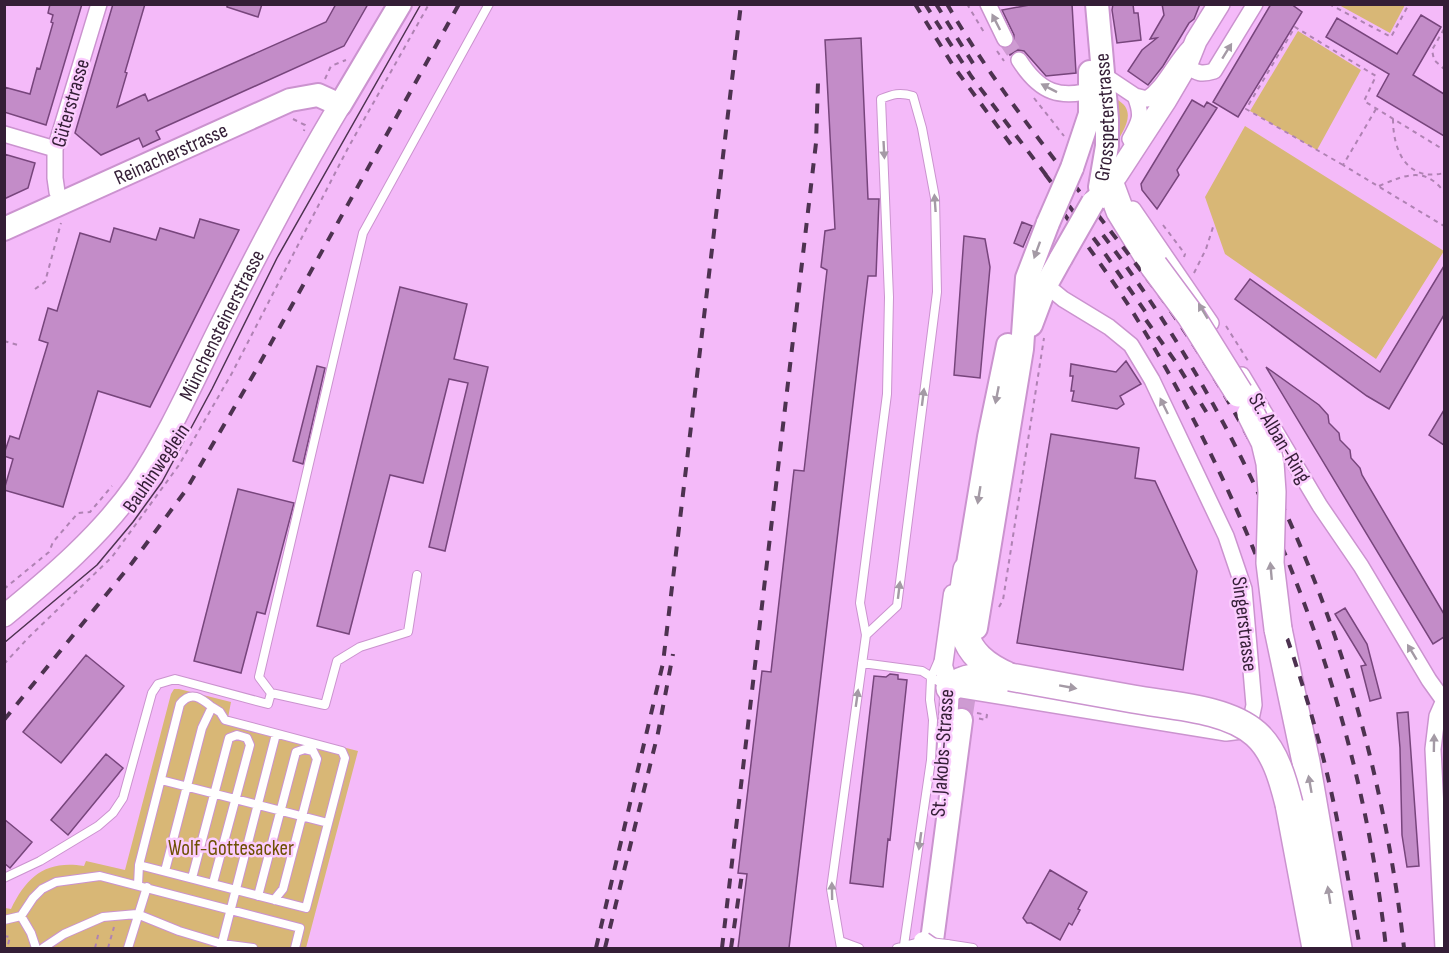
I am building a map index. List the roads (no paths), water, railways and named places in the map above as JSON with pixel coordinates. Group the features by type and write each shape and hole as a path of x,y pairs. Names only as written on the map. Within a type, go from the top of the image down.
{"highway":[{"path":"1105,190 1154,267 1216,356 1265,442 1272,476 1270,562 1273,593 1285,668 1300,730 1321,842 1338,948"},
{"path":"965,582 962,620 965,637 981,660 1010,677"},
{"path":"941,683 971,678 1010,677 1218,714 1241,723 1259,736 1272,755 1284,783 1295,830 1316,948"}],"main road":[{"name":"Münchensteinerstrasse","path":"4,616 63,566 135,486 173,422 274,220 400,4"},
{"name":"Grosspeterstrasse","path":"1048,223 1072,168 1090,114 1105,85 1088,4"},
{"name":"Grosspeterstrasse","path":"1096,4 1105,85 1107,146 1100,187 1105,190"},
{"path":"965,582 1004,360 1037,281 1061,258 1186,66 1196,41 1218,4"},
{"name":"Reinacherstrasse","path":"4,229 301,97 318,95 340,105"},
{"name":"Grosspeterstrasse","path":"1090,114 1095,130 1082,174 1086,188 1105,190"},
{"path":"976,628 1022,349 1048,223 1059,214 1105,190"},
{"name":"St. Jakobs-Strasse","path":"922,946 969,717"}],"street":[{"name":"Güterstrasse","path":"62,203 55,177 56,149 99,4"},
{"path":"988,4 1005,39"},
{"path":"1186,66 1203,75 1214,71 1255,4"},
{"path":"1018,60 1047,89 1063,95 1105,85 1147,99 1156,93 1177,60 1196,41"},
{"path":"1105,190 1139,123 1141,114 1135,96"},
{"path":"4,134 56,149"},
{"name":"St. Alban-Ring","path":"1105,190 1121,192 1196,299 1320,506 1361,566 1429,680 1444,700"},
{"name":"Singerstrasse","path":"1037,281 1109,327 1131,345 1152,380 1190,459 1226,536 1244,589 1254,705 1250,724"},
{"name":"St. Jakobs-Strasse","path":"922,946 947,748 941,683 945,644 954,589 965,582"},
{"path":"941,683 1226,733 1242,731 1250,724"},
{"path":"1443,948 1433,749 1437,716 1444,700"}],"lane":[{"path":"417,575 408,632 371,643 337,661 325,705 271,693 259,677 363,232 489,4"},
{"path":"860,948 840,945 831,889 866,635 860,603 887,394 889,297 881,99 894,93 903,93 913,96 936,198 938,292 897,606 866,635"},
{"path":"862,663 922,671 941,683"},
{"path":"4,878 40,861 99,826 113,813 123,798 152,693 158,684 176,679 268,704 271,693"},
{"path":"138,885 139,865 180,704 187,697 197,696 220,711 225,720 342,751 345,758 306,908 139,865"},
{"path":"165,871 202,728 213,707"},
{"path":"1250,724 1261,734 1280,809"},
{"path":"220,947 276,734"},
{"path":"192,878 229,738 237,735 247,738 250,745 213,883"},
{"path":"258,896 296,752 309,749 313,751 317,759 283,889 274,900"},
{"path":"161,780 328,823"},
{"path":"4,920 21,916 42,889 56,882 100,876 300,928 295,948"},
{"path":"138,948 128,947 147,887"},
{"path":"43,948 72,930 103,917 138,914 220,947 253,948"},
{"path":"21,916 31,933 36,948"},
{"path":"922,946 973,948"}],"tunnel":[{"path":"1005,39 1019,60"},
{"path":"961,720 969,668"}],"tram line":[{"path":"4,643 97,565 133,522 162,482 212,389 277,258 421,4"}],"railway":[{"path":"4,720 132,563 186,490 255,372 459,4"},
{"path":"596,948 663,663 741,4"},
{"path":"915,4 954,67 1012,146"},
{"path":"925,4 971,76 1049,179"},
{"path":"936,4 974,65"},
{"path":"947,4 1010,100 1168,307 1216,380 1258,455 1295,533 1326,612 1353,694 1375,777 1392,862 1404,948"},
{"path":"722,948 816,143 818,82"},
{"path":"1045,174 1149,317"},
{"path":"1053,199 1120,292 1160,359 1190,412 1243,524 1287,639 1323,757 1339,829 1360,948"},
{"path":"1103,235 1159,314 1209,396 1254,483 1292,573 1325,665 1352,758 1372,853 1386,948"},
{"path":"1146,320 1175,361 1210,418"},
{"path":"605,948 658,733 673,654"},
{"path":"731,948 742,874"}],"park label":[{"name":"Wolf-Gottesacker","path":"231,848"}]}
